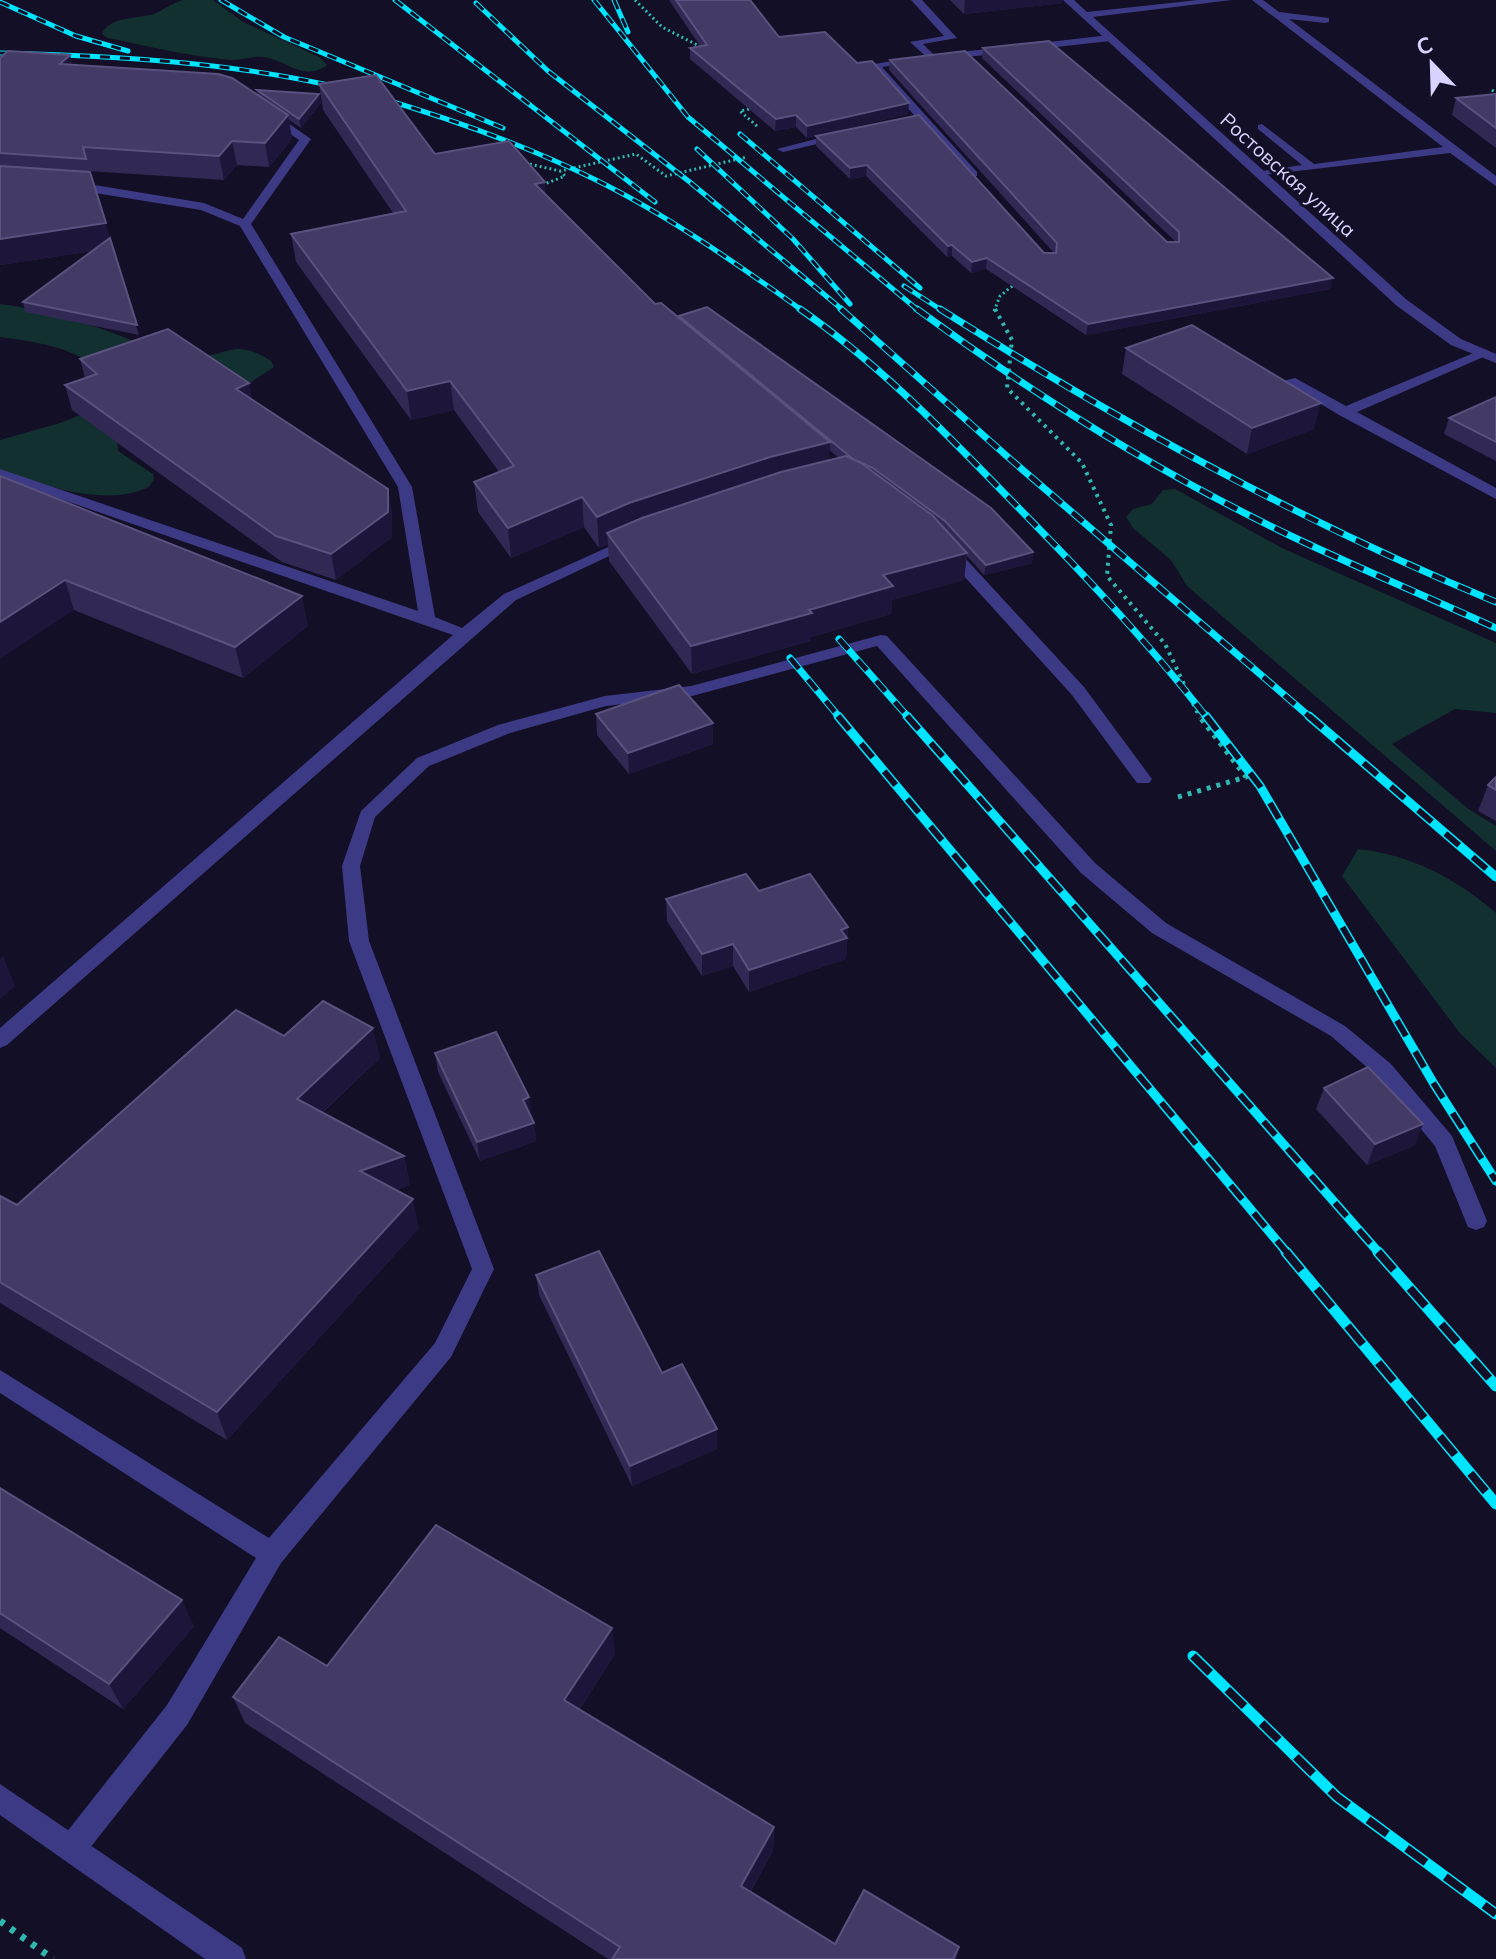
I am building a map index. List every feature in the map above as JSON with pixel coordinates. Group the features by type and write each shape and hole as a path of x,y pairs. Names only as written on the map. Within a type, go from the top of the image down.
{"street":[{"path":"916,0 952,38 915,42 931,58"},
{"name":"Ростовская улица","path":"1068,0 1402,303 1444,334 1489,357"},
{"path":"1084,15 1224,0"},
{"path":"1257,0 1496,182"},
{"path":"1278,15 1325,20"},
{"path":"985,188 874,65 1110,38"},
{"path":"967,54 978,65"},
{"path":"245,224 305,139 251,102"},
{"path":"906,121 921,118"},
{"path":"1262,127 1311,167"},
{"path":"783,149 860,131"},
{"path":"1260,174 1453,149"},
{"path":"57,184 204,207 245,224 405,487 421,569 427,620"},
{"path":"1344,412 1489,357"},
{"path":"1290,381 1496,494"},
{"path":"0,473 464,634"},
{"path":"0,1040 510,597 651,534"},
{"path":"937,537 1078,691 1143,779"},
{"path":"72,1848 177,1715 272,1554 443,1350 483,1269 359,941 351,866 367,815 423,762 504,729 605,701 692,691 881,640 1088,868 1159,928 1338,1031 1384,1070 1444,1142 1476,1221"},
{"path":"0,1380 272,1554"},
{"path":"0,1798 231,1959"}],"path":[{"path":"635,0 662,27 713,53"},
{"path":"647,11 648,0"},
{"path":"754,108 740,111 783,149"},
{"path":"521,162 560,171 636,154 666,176 783,149"},
{"path":"542,185 565,176 560,171"},
{"path":"1025,277 1000,296 994,311 1012,340 1007,388 1082,463 1111,525 1107,576 1165,644 1198,715 1246,777 1171,799 1143,779"},
{"path":"0,1921 53,1959"}],"green space":[{"path":"183,0 213,0 243,22 319,57 327,65 310,72 302,71 263,57 232,60 201,56 108,38 102,34 117,21 154,14"},
{"path":"0,304 71,319 173,355 195,357 248,350 271,361 274,367 245,386 117,440 118,451 153,474 154,479 149,487 113,495 54,488 0,470 0,440 60,423 103,406 97,367 63,350 0,337"},
{"path":"1175,489 1284,549 1496,643 1496,713 1455,709 1392,744 1467,808 1496,826 1496,851 1187,586 1171,560 1133,528 1126,517 1133,509 1152,504 1163,490"},
{"path":"1358,849 1397,857 1432,870 1465,889 1496,913 1496,1068 1459,1032 1342,876"}],"building":[{"path":"676,0 750,0 779,37 825,32 857,63 872,61 909,103 807,126 796,115 776,119 690,48 707,45"},
{"path":"1049,41 1333,278 1088,324 987,258 972,262 952,245 948,246 867,165 850,168 816,136 919,115 1044,253 1056,253 1057,243 890,60 965,51 1167,242 1179,242 1179,232 983,48"},
{"path":"8,51 70,55 60,64 218,74 232,78 288,115 265,143 232,141 219,156 83,147 86,159 0,153 0,58"},
{"path":"376,75 435,154 509,141 545,182 535,184 655,304 661,303 830,442 770,457 629,503 597,517 582,497 508,528 474,482 514,466 450,381 407,391 291,234 406,211 319,84"},
{"path":"257,90 319,94 299,119"},
{"path":"1496,94 1496,128 1456,98"},
{"path":"0,166 90,172 106,223 0,239"},
{"path":"110,238 137,325 23,302"},
{"path":"707,307 991,508 1033,552 986,565 945,521 873,468 853,459 679,316"},
{"path":"1192,325 1321,403 1252,428 1126,348"},
{"path":"168,329 249,383 236,389 388,489 388,512 331,554 276,536 65,385 97,374 80,359"},
{"path":"1496,397 1496,442 1449,418"},
{"path":"846,456 861,463 932,515 967,553 883,575 893,586 809,610 812,613 691,646 607,533 642,518 781,472"},
{"path":"0,476 302,596 235,647 65,580 0,622"},
{"path":"679,685 713,723 628,753 596,714"},
{"path":"1496,777 1496,790 1488,785"},
{"path":"746,874 759,891 810,874 848,927 841,930 847,938 749,970 733,944 702,954 666,899"},
{"path":"323,1001 373,1028 297,1099 404,1156 360,1171 413,1199 217,1412 0,1282 0,1196 17,1205 236,1010 284,1036"},
{"path":"496,1032 529,1097 523,1100 534,1123 477,1142 435,1053"},
{"path":"1368,1067 1423,1124 1375,1144 1324,1088"},
{"path":"599,1251 662,1373 682,1364 717,1429 630,1466 536,1275"},
{"path":"0,1488 182,1600 109,1684 0,1613"},
{"path":"436,1525 612,1628 564,1700 774,1827 741,1886 835,1944 864,1890 959,1947 953,1959 612,1959 620,1947 233,1697 279,1637 327,1666"}],"railway":[{"path":"221,0 284,37 503,128"},
{"path":"395,0 655,202"},
{"path":"594,0 688,117 919,311"},
{"path":"614,0 628,32"},
{"path":"0,2 76,36 128,51"},
{"path":"476,3 548,71 691,183 844,311"},
{"path":"0,53 174,62 260,72 346,89"},
{"path":"373,96 486,133 596,180 676,225 803,311"},
{"path":"740,134 920,288"},
{"path":"697,149 793,239 850,304"},
{"path":"904,286 943,311"},
{"path":"800,309 881,373 955,443 1108,602 1207,718"},
{"path":"841,309 1311,718"},
{"path":"917,309 1052,402 1193,486 1316,548 1496,628"},
{"path":"940,309 1075,391 1212,468 1352,538 1496,602"},
{"path":"839,639 909,718"},
{"path":"790,658 840,718"},
{"path":"838,716 1288,1254"},
{"path":"907,716 1380,1254"},
{"path":"1206,716 1260,786 1434,1084 1496,1181"},
{"path":"1309,716 1496,877"},
{"path":"1286,1252 1496,1504"},
{"path":"1378,1252 1496,1386"},
{"path":"1193,1656 1337,1797 1496,1914"}]}
